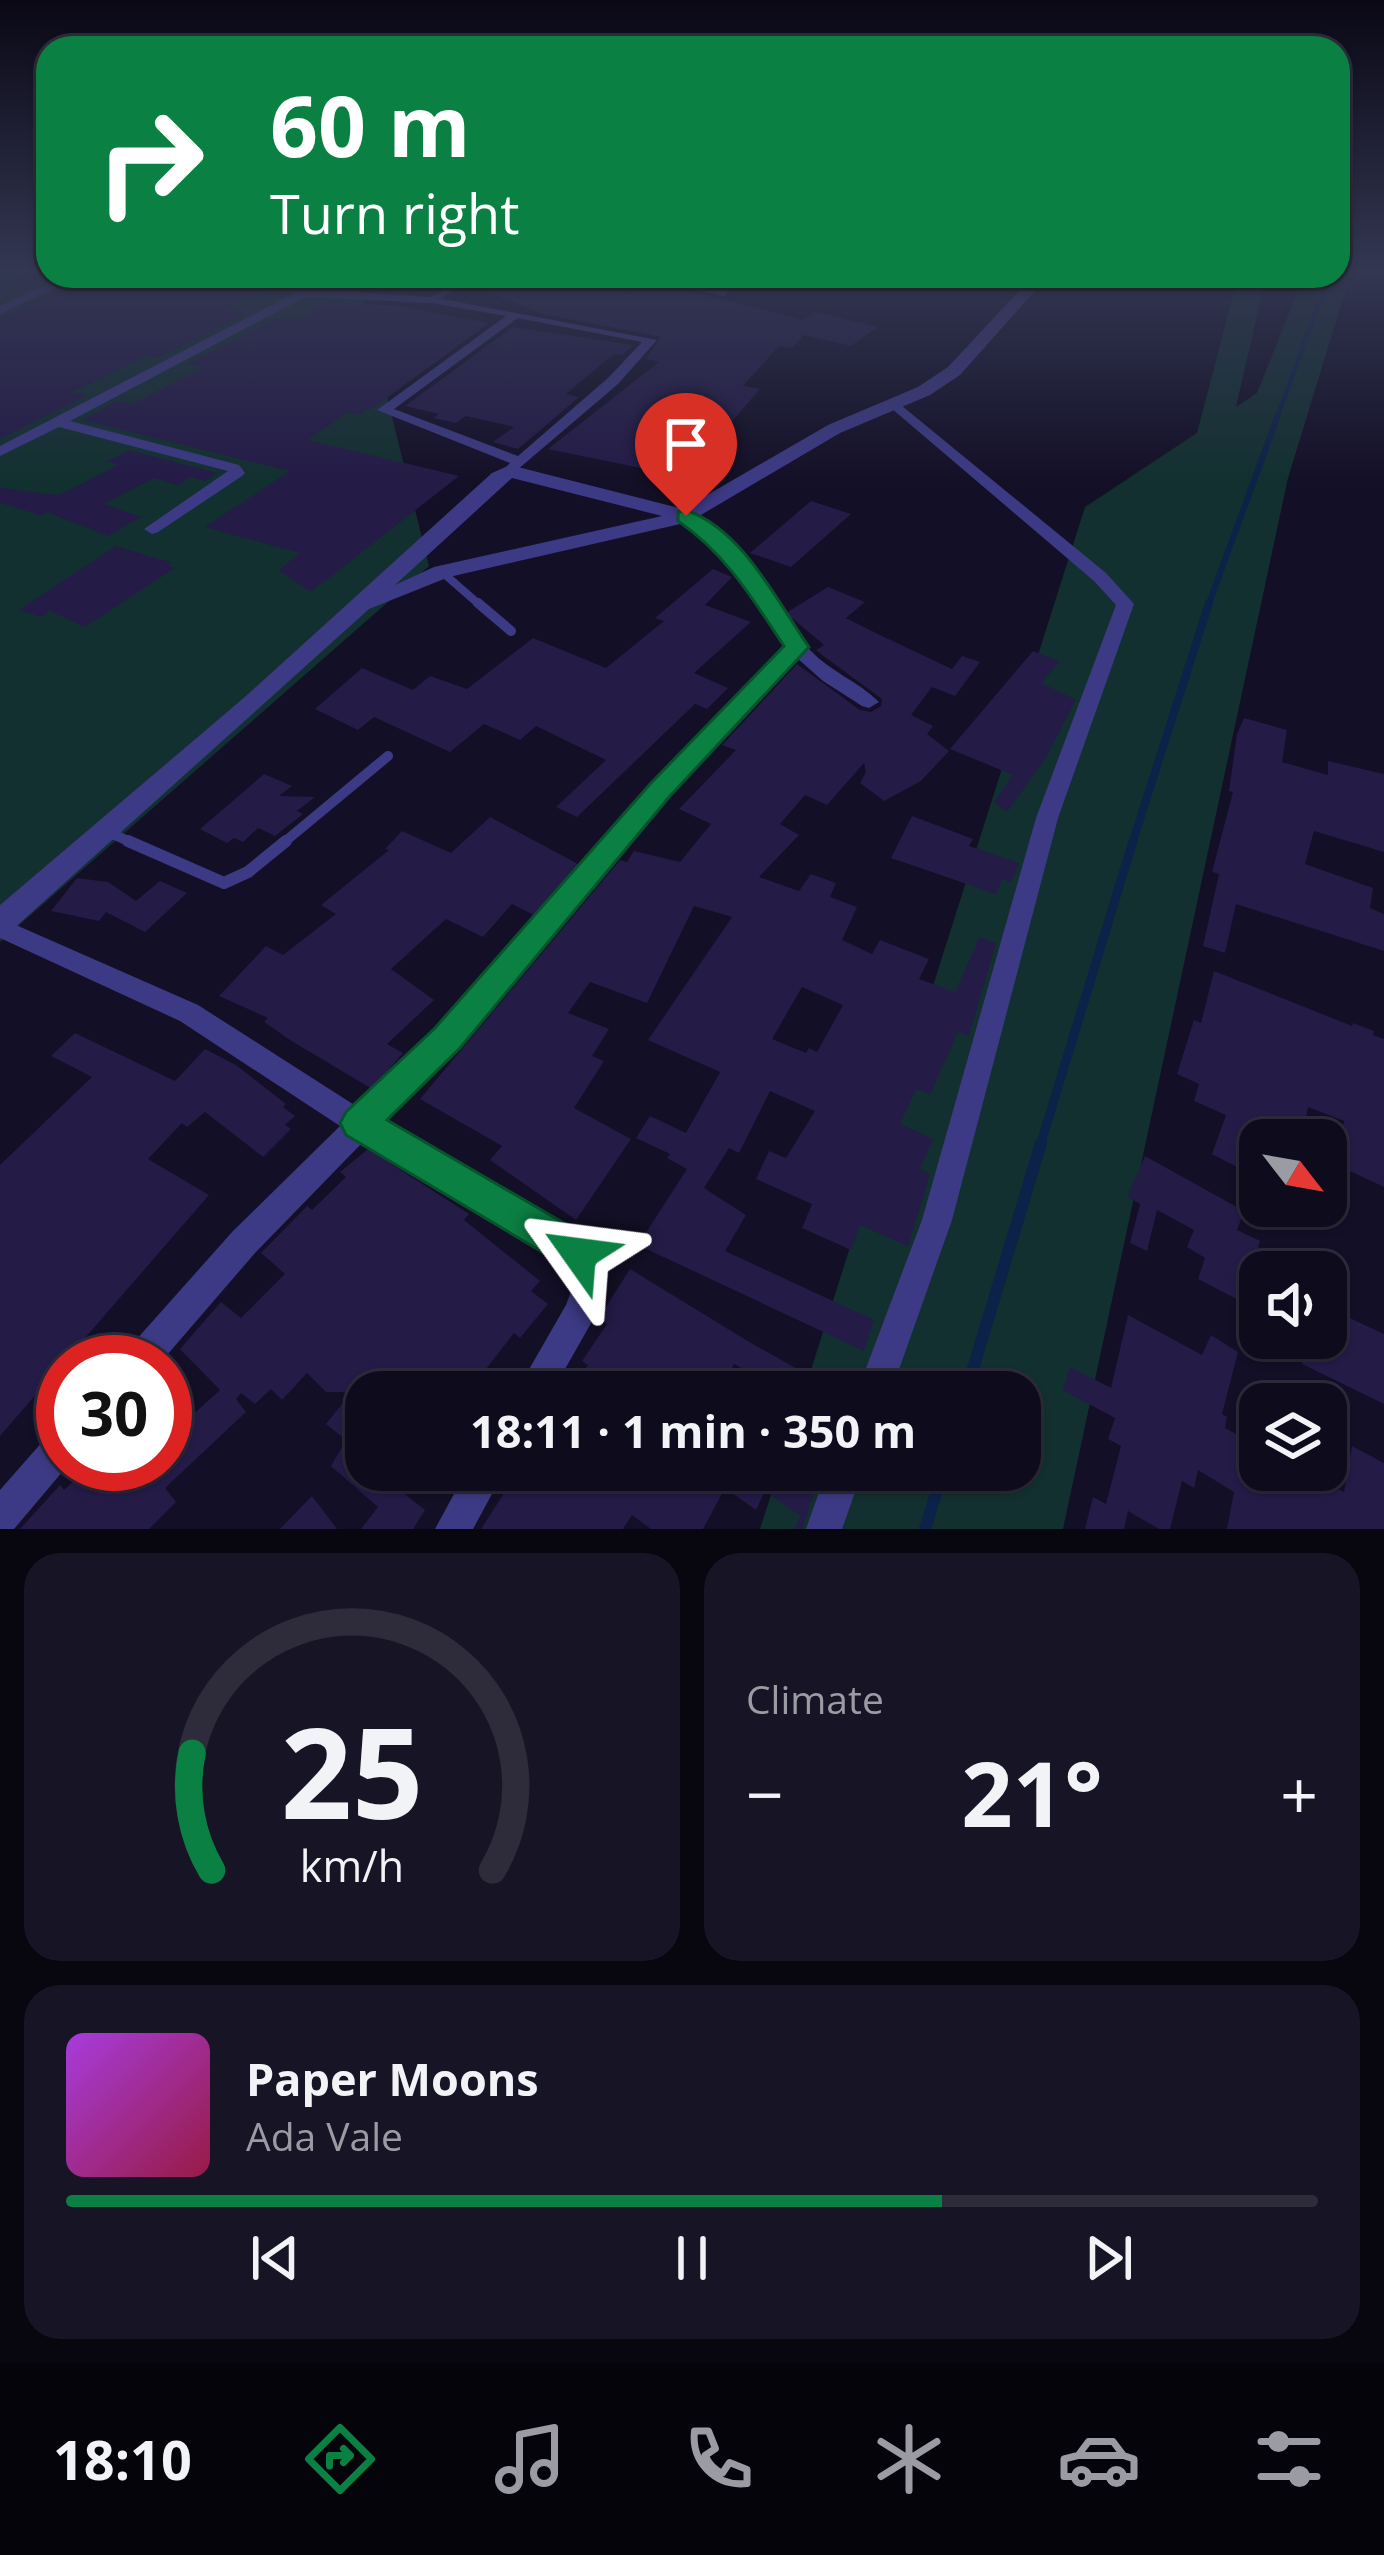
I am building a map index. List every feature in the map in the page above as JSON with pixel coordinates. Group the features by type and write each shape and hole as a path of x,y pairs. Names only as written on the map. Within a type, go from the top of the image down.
{"street":[{"path":"0,452 213,340"},
{"path":"478,340 384,410 513,466 686,516 719,539 738,560 797,647 869,702"},
{"path":"545,1371 579,1314 592,1276 579,1254 359,1123 189,1013 0,925 613,381 651,340"},
{"path":"357,610 442,572 627,534 686,516 833,429 896,405 954,370 981,340"},
{"path":"882,1371 937,1220 1047,818 1126,604 896,405"},
{"path":"58,422 234,468 237,473 152,529"},
{"path":"163,1335 244,1242 448,1038 661,790 797,647"},
{"path":"0,1518 36,1476"},
{"path":"453,1529 476,1491"},
{"path":"824,1529 838,1491"}],"lane":[{"path":"442,572 512,631"},
{"path":"105,831 224,883 248,872 388,756"}],"green space":[{"path":"0,340 373,340 429,566 0,942"},
{"path":"1221,340 1251,340 1236,407 1257,393 1278,340 1330,340 1288,478 1063,1529 760,1529 772,1491 1041,1491 1041,1371 811,1371 1085,507 1197,433"}],"building":[{"path":"0,340 193,340 159,358 146,356 72,392 88,395 0,439"},
{"path":"233,340 465,340 380,403 359,415 347,413 308,440 459,476 311,592 279,570 300,553 205,527 290,471 82,420 117,401 133,404 204,367 188,364"},
{"path":"495,340 602,340 633,345 623,355 614,354 566,394 579,397 518,449 493,442 514,427 466,416 456,423 405,406"},
{"path":"659,340 799,340 792,348 779,346 743,386 760,389 684,477 548,449 659,362 646,359"},
{"path":"827,340 859,340 851,346"},
{"path":"129,450 217,473 205,481 191,477 177,485 154,478 104,504 141,517 108,536 47,512 41,515 0,503 0,488 56,495 68,491 118,465 107,461"},
{"path":"811,501 851,514 791,567 750,553"},
{"path":"116,546 172,563 168,566 175,568 85,627 50,611 42,617 19,610"},
{"path":"713,569 732,577 705,605 751,622 694,673 728,688 707,709 695,704 577,817 556,807 606,760 536,726 520,740 484,724 450,752 374,717 358,730 315,709 362,668 413,690 430,676 467,689 533,638 606,668 664,621 655,618"},
{"path":"828,587 865,602 846,618 882,636 952,669 962,656 980,662 955,696 932,687 911,715 933,726 927,734 949,751 921,781 884,801 860,783 866,772 864,763 827,805 805,795 780,824 799,835 759,877 799,891 811,874 836,883 830,897 857,907 842,940 872,954 880,940 929,959 919,979 955,992 980,937 996,943 969,1036 958,1032 930,1095 916,1089 900,1124 933,1139 920,1169 930,1174 908,1246 860,1225 851,1250 802,1228 812,1204 756,1179 769,1151 786,1158 815,1111 770,1091 739,1153 729,1148 704,1188 746,1215 725,1251 874,1320 864,1351 638,1245 687,1169 667,1158 670,1154 636,1138 650,1116 686,1133 720,1072 648,1040 732,917 694,906 647,1003 590,982 568,1013 609,1029 592,1056 604,1061 574,1108 631,1139 576,1220 490,1160 502,1146 420,1099 620,860 627,862 634,851 680,862 711,824 679,809 736,750 722,745 797,664 860,710 871,712 881,706 882,699 816,650 824,645 786,613","holes":["802,987 843,1005 817,1052 809,1048 806,1053 772,1039"]},
{"path":"1033,651 1060,661 1041,683 1076,700 1045,759 1007,812 994,802 1013,775 950,749"},
{"path":"1244,718 1287,730 1282,762 1328,775 1328,761 1384,774 1384,852 1314,831 1305,864 1373,888 1370,908 1384,914 1384,951 1236,904 1225,953 1203,946 1219,874 1212,872 1233,792 1229,791 1237,734"},
{"path":"264,774 292,786 279,796 315,797 297,811 303,814 275,836 258,828 243,842 234,838 227,843 200,829"},
{"path":"912,816 973,839 969,846 1019,863 1011,882 1002,879 996,894 891,858"},
{"path":"490,817 578,864 534,915 512,904 483,937 446,919 391,969 434,1000 387,1044 403,1053 372,1089 290,1040 264,1022 268,1018 219,996 266,946 283,955 336,914 321,905 389,850 385,849 402,831 451,853"},
{"path":"77,878 108,882 136,901 160,881 187,893 145,932 106,912 99,921 51,911"},
{"path":"1214,971 1374,1031 1373,1035 1384,1039 1384,1187 1347,1170 1347,1119 1308,1107 1306,1119 1239,1119 1239,1168 1212,1154 1226,1115 1194,1101 1199,1084 1177,1074 1194,1020 1201,1023"},
{"path":"75,1033 175,1081 205,1049 236,1065 295,1116 285,1125 291,1129 263,1157 205,1112 187,1127 182,1123 148,1159 209,1195 88,1335 36,1335 36,1394 0,1436 0,1165 92,1077 51,1056"},
{"path":"368,1149 469,1214 464,1220 540,1281 531,1291 548,1304 520,1338 514,1333 484,1371 345,1371 345,1392 326,1392 307,1373 282,1400 271,1389 255,1404 241,1393 236,1399 246,1412 192,1463 192,1415 220,1390 192,1361 192,1335 221,1302 241,1318 285,1274 261,1253 307,1206 312,1210 346,1177 340,1172"},
{"path":"1145,1156 1239,1208 1237,1230 1260,1241 1258,1247 1266,1251 1239,1251 1239,1300 1198,1279 1205,1258 1187,1247 1194,1230 1157,1210 1147,1251 1130,1243 1140,1204 1127,1197"},
{"path":"630,1269 801,1371 747,1371 734,1364 730,1371 584,1371 588,1365 582,1361 607,1324 598,1319"},
{"path":"1128,1315 1202,1355 1211,1335 1238,1352 1222,1414 1227,1417 1225,1428 1239,1436 1239,1491 1347,1491 1352,1446 1384,1463 1384,1529 1227,1529 1234,1492 1198,1470 1194,1488 1182,1481 1170,1529 1159,1529 1128,1511 1124,1529 1085,1529 1093,1497 1106,1504 1121,1446 1108,1439 1115,1418 1063,1390 1070,1367 1111,1388"},
{"path":"1347,1317 1384,1334 1384,1404 1347,1383 1302,1364 1303,1359 1347,1359"},
{"path":"343,1403 345,1405 345,1439 326,1424"},
{"path":"345,1442 345,1478 331,1466"},
{"path":"55,1491 167,1491 176,1502 149,1529 20,1529"},
{"path":"360,1491 401,1491 425,1510 413,1529 361,1529 378,1507"},
{"path":"505,1491 723,1491 703,1529 651,1529 632,1515 623,1529 481,1529"},
{"path":"729,1491 765,1491 756,1510"},
{"path":"765,1491 815,1491 802,1529 795,1529 801,1516"},
{"path":"312,1496 337,1529 280,1529"}],"waterway":[{"path":"1277,418 1305,340"},
{"path":"1208,605 1278,415"},
{"path":"1132,844 1208,605"},
{"path":"1040,1146 1133,841"},
{"path":"972,1371 1041,1143"},
{"path":"925,1529 937,1491"}],"route":[{"path":"579,1254 359,1123 448,1038 661,790 797,647 738,560 719,539 686,516"}]}
